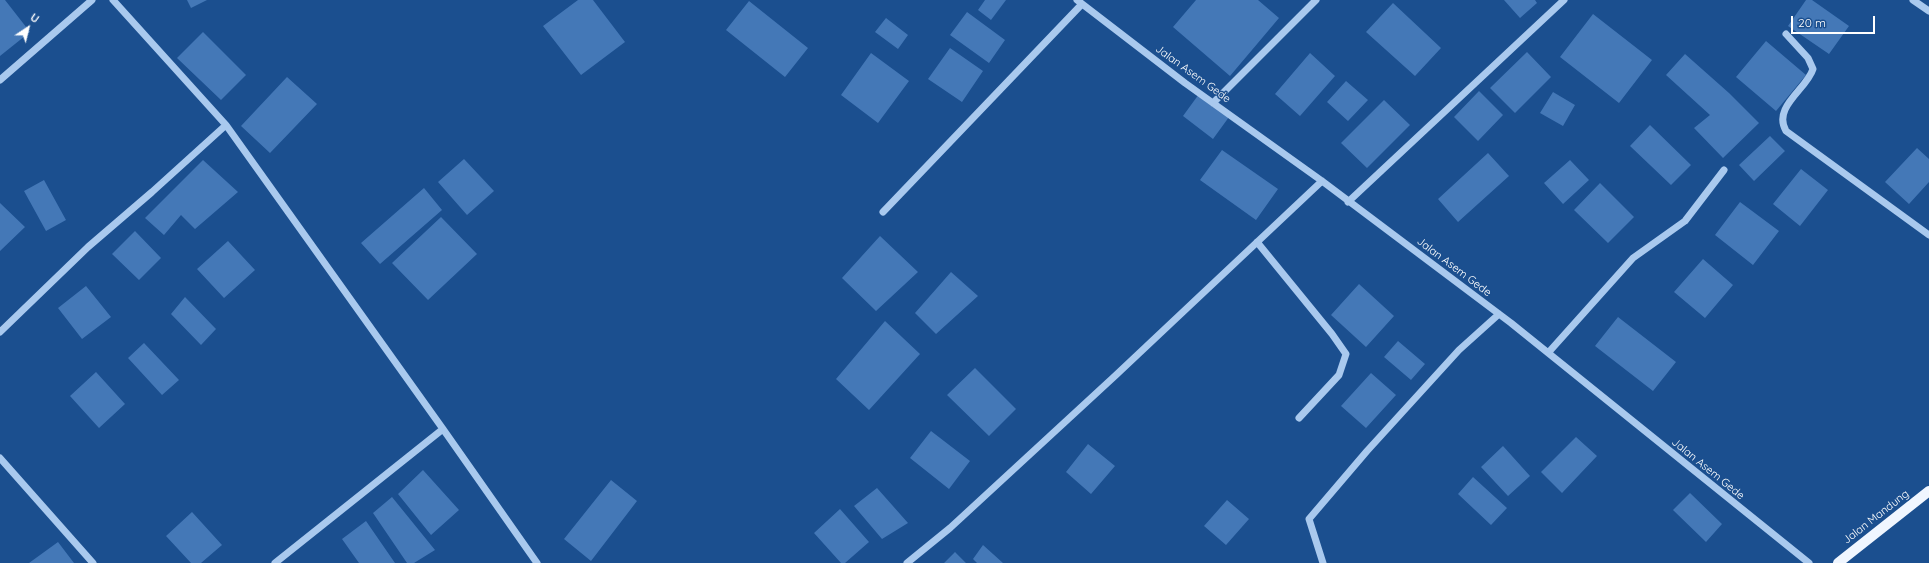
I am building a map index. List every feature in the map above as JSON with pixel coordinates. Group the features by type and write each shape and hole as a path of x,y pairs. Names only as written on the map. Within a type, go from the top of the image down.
{"main road":[{"name":"Jalan Mandung","path":"1838,563 1929,491"}],"street":[{"path":"0,80 92,0"},
{"path":"113,0 226,125 537,563"},
{"path":"1212,102 1316,0"},
{"path":"1348,202 1564,0"},
{"path":"1913,0 1929,11"},
{"path":"883,212 1080,2"},
{"name":"Jalan Asem Gede","path":"1080,2 1212,102 1322,181 1499,314 1809,563"},
{"path":"1786,34 1808,58 1813,69 1811,76 1788,103 1783,115 1782,124 1786,130 1929,235"},
{"path":"0,332 88,247 226,125"},
{"path":"1548,353 1633,258 1685,221 1724,170"},
{"path":"907,563 950,528 1116,375 1322,181"},
{"path":"1257,242 1328,328 1346,354 1339,375 1299,418"},
{"path":"1323,563 1309,519 1367,451 1459,350 1499,314"},
{"path":"274,563 443,429"},
{"path":"0,458 93,563"}],"building":[{"path":"0,0 5,0 30,32 0,56"},
{"path":"187,0 207,0 191,8"},
{"path":"578,0 593,0 625,42 581,75 543,26"},
{"path":"985,0 1006,0 991,20 978,10"},
{"path":"1196,0 1258,0 1279,18 1230,76 1173,27"},
{"path":"1504,0 1535,0 1537,3 1520,18"},
{"path":"1806,0 1812,0 1849,26 1829,54 1788,26"},
{"path":"749,1 808,48 785,77 726,30"},
{"path":"1393,3 1441,48 1415,76 1366,32"},
{"path":"967,12 1005,40 989,63 950,35"},
{"path":"1593,14 1652,60 1619,103 1560,57"},
{"path":"886,18 908,35 898,49 875,32"},
{"path":"203,32 246,75 221,100 177,58"},
{"path":"1766,41 1806,75 1776,111 1736,77"},
{"path":"950,48 983,71 962,102 928,79"},
{"path":"1527,52 1551,77 1515,113 1490,88"},
{"path":"871,53 909,81 878,123 841,95"},
{"path":"1310,53 1335,76 1300,116 1275,94"},
{"path":"1685,54 1729,93 1759,123 1723,158 1694,128 1710,115 1666,75"},
{"path":"287,77 317,104 270,153 241,126"},
{"path":"1346,81 1368,100 1348,121 1327,102"},
{"path":"1479,91 1503,115 1478,141 1454,117"},
{"path":"1553,92 1575,105 1563,126 1540,113"},
{"path":"1199,94 1229,117 1213,139 1183,116"},
{"path":"1384,100 1410,125 1367,168 1341,143"},
{"path":"1650,125 1691,165 1671,185 1630,146"},
{"path":"1770,136 1785,151 1754,181 1739,165"},
{"path":"1917,148 1929,159 1929,182 1909,204 1885,182"},
{"path":"1222,150 1278,189 1256,220 1200,180"},
{"path":"1488,153 1509,176 1458,222 1438,199"},
{"path":"464,159 494,191 467,215 438,182"},
{"path":"203,160 238,192 195,229 181,215 164,235 145,218"},
{"path":"1570,160 1589,180 1563,204 1544,183"},
{"path":"1801,169 1828,190 1800,226 1773,204"},
{"path":"44,180 66,220 46,231 24,191"},
{"path":"1600,183 1634,217 1608,243 1574,210"},
{"path":"424,188 442,210 380,264 361,243"},
{"path":"1740,202 1779,231 1753,265 1715,235"},
{"path":"0,203 25,227 0,251"},
{"path":"441,217 477,254 428,300 392,263"},
{"path":"135,231 161,258 139,280 112,254"},
{"path":"880,236 918,272 876,311 842,278"},
{"path":"228,241 255,270 224,298 197,269"},
{"path":"1703,259 1733,285 1705,318 1674,292"},
{"path":"951,272 978,296 936,334 915,313"},
{"path":"1359,284 1394,316 1366,347 1331,315"},
{"path":"86,286 111,317 82,339 58,308"},
{"path":"185,297 216,329 201,345 171,314"},
{"path":"1618,317 1676,362 1653,391 1595,346"},
{"path":"885,321 920,354 869,410 836,379"},
{"path":"1398,341 1425,364 1411,380 1384,357"},
{"path":"144,343 179,380 162,395 128,358"},
{"path":"975,368 1016,409 989,436 947,395"},
{"path":"96,372 125,404 99,428 70,396"},
{"path":"1371,373 1396,395 1366,428 1341,406"},
{"path":"931,431 970,461 949,489 910,458"},
{"path":"1576,437 1597,456 1562,493 1541,472"},
{"path":"1088,444 1115,466 1091,494 1066,472"},
{"path":"1503,446 1530,476 1508,496 1481,467"},
{"path":"423,470 459,510 431,535 398,494"},
{"path":"1473,477 1507,508 1491,525 1458,494"},
{"path":"611,480 637,501 591,561 564,539"},
{"path":"877,488 908,523 882,539 854,506"},
{"path":"1690,493 1722,524 1706,542 1673,510"},
{"path":"392,497 435,550 414,563 407,563 373,513"},
{"path":"1227,500 1249,519 1226,545 1204,526"},
{"path":"840,509 869,542 845,563 841,563 814,533"},
{"path":"192,512 222,545 201,563 191,563 166,536"},
{"path":"366,521 395,563 359,563 342,539"},
{"path":"58,542 74,563 29,563"},
{"path":"983,545 1003,563 977,563 973,559"},
{"path":"955,552 966,563 944,563"}]}
